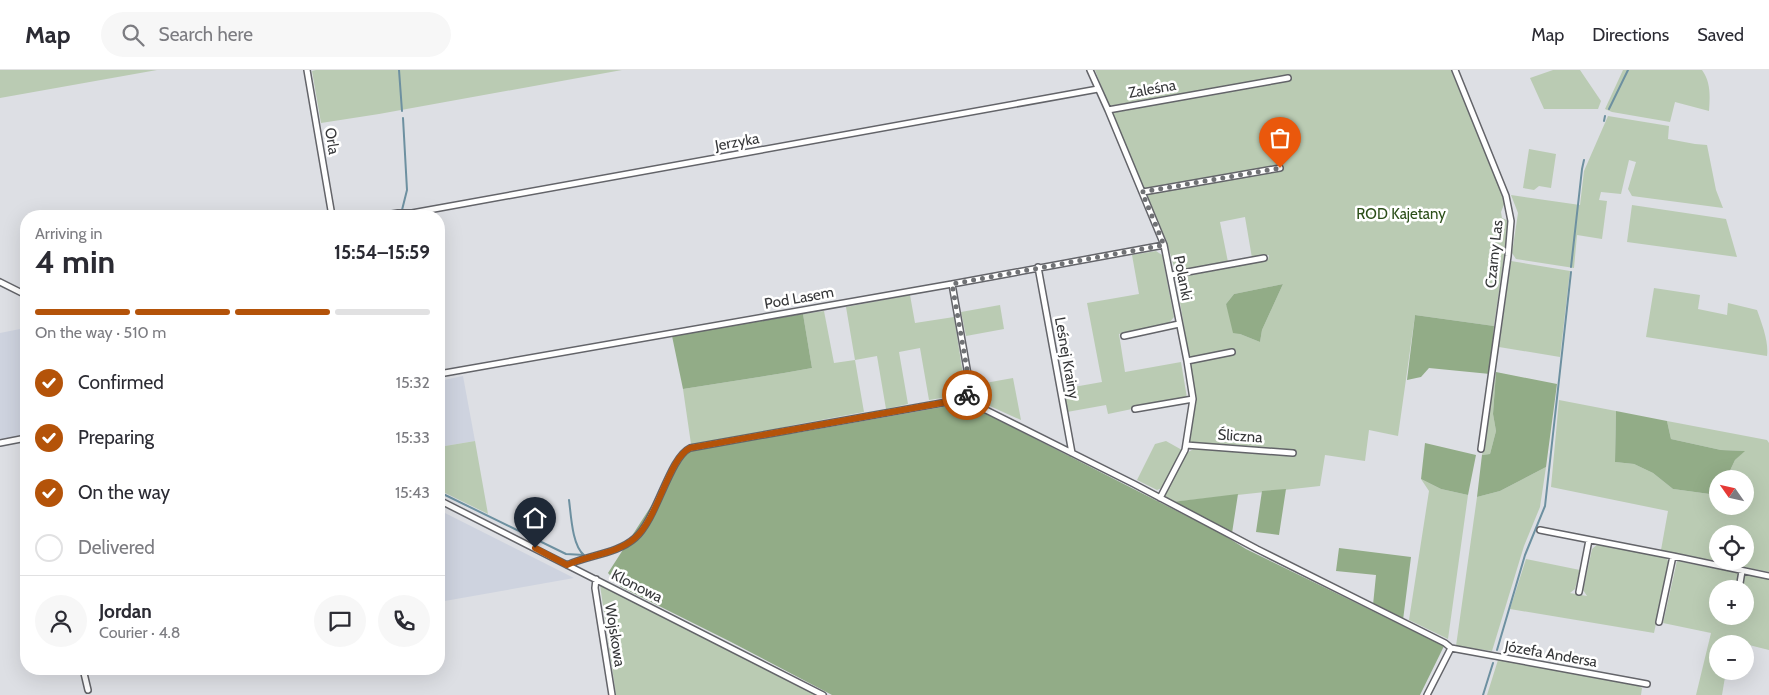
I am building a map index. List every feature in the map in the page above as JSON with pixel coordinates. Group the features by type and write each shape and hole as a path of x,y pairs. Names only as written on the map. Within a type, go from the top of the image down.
{"street":[{"name":"Orla","path":"307,70 331,210"},
{"name":"Polanki","path":"1090,70 1164,245 1187,361 1192,399 1186,445 1160,498"},
{"name":"Czarny Las","path":"1455,70 1506,196 1510,214 1508,256 1480,449"},
{"name":"Zaleśna","path":"1108,110 1288,78"},
{"name":"Jerzyka","path":"429,210 1098,89"},
{"path":"1142,192 1280,168"},
{"name":"Pod Lasem","path":"445,373 1164,245"},
{"path":"1171,275 1264,258"},
{"name":"Leśnej Krainy","path":"1038,267 1072,453"},
{"path":"0,282 20,292"},
{"path":"952,284 970,386 964,399"},
{"path":"1124,336 1179,324"},
{"path":"1187,361 1232,352"},
{"path":"567,565 634,540 648,522 677,462 690,448 964,399 1160,498 1252,547 1445,643 1451,648 1427,695"},
{"path":"1135,409 1192,399"},
{"path":"0,443 20,439"},
{"name":"Śliczna","path":"1186,445 1292,453"},
{"name":"Klonowa","path":"445,503 822,695"},
{"path":"1540,530 1769,576"},
{"path":"1579,592 1589,540"},
{"path":"1659,622 1673,556"},
{"path":"1740,580 1742,571"},
{"name":"Wojskowa","path":"596,579 595,588 612,695"},
{"name":"Józefa Andersa","path":"1451,648 1647,684"},
{"path":"84,675 88,690"}],"shaded area":[{"path":"20,329 20,436 0,440 0,333"},
{"path":"463,376 475,441 445,446 445,380"},
{"path":"445,513 574,578 445,601"}],"green space":[{"path":"0,70 157,70 0,98"},
{"path":"622,70 321,123 312,71"},
{"name":"ROD Kajetany","path":"1095,70 1451,70 1505,202 1501,212 1502,218 1509,221 1494,326 1415,315 1398,436 1369,430 1365,461 1325,455 1320,486 1172,502 1163,497 1187,453 1195,448 1293,456 1294,450 1189,442 1195,405 1190,363 1233,355 1232,349 1189,357 1176,278 1268,260 1269,255 1252,258 1245,217 1220,222 1228,262 1175,270 1166,240 1146,197 1149,194 1282,170 1282,165 1143,190 1112,113 1289,80 1289,75 1109,106","holes":["1283,284 1262,330 1260,342 1240,334 1226,304 1234,294"]},
{"path":"1553,70 1580,70 1601,101 1598,109 1544,109 1530,78"},
{"path":"1623,70 1702,70 1710,95 1709,111 1675,102 1670,122 1612,112 1605,109"},
{"path":"1608,116 1669,126 1668,139 1707,145 1716,190 1723,208 1632,196 1628,189 1636,162 1629,160 1621,194 1601,192 1599,200 1607,201 1602,239 1577,235 1574,268 1516,259 1512,253 1518,213 1511,195 1580,205 1584,171"},
{"path":"1529,149 1556,154 1551,188 1539,186 1534,190 1523,188"},
{"path":"1632,205 1726,219 1737,257 1627,242"},
{"path":"1156,251 1162,255 1174,317 1169,323 1119,334 1125,372 1181,362 1187,398 1134,407 1108,414 1106,405 1067,412 1062,389 1102,382 1087,303 1139,294 1132,255"},
{"path":"1511,261 1570,271 1560,357 1499,347"},
{"path":"1283,284 1262,330 1260,342 1233,333 1226,304 1234,294"},
{"path":"1654,288 1700,295 1698,309 1727,315 1728,303 1757,310 1766,339 1767,356 1646,337"},
{"path":"910,295 915,323 954,317 965,387 961,395 929,400 920,348 899,352 908,404 886,409 877,356 855,360 846,307"},
{"path":"1000,305 1004,329 966,336 961,312"},
{"path":"824,311 834,363 855,360 864,412 723,441 691,444 683,389 812,368 803,314"},
{"path":"803,314 812,368 683,389 672,336"},
{"path":"1415,315 1494,326 1490,374 1429,368 1421,377 1407,380"},
{"path":"1496,372 1493,414 1496,431 1490,454 1482,455"},
{"path":"1496,372 1557,384 1546,467 1500,491 1477,497 1482,455 1490,454 1496,431 1493,414"},
{"path":"1013,378 1021,420 972,398 974,385"},
{"path":"1559,400 1616,411 1615,462 1634,464 1653,473 1673,489 1709,494 1709,515 1754,515 1754,470 1730,470 1735,460 1744,451 1721,450 1671,439 1667,421 1767,440 1769,443 1769,572 1754,569 1754,525 1709,525 1709,560 1661,550 1668,511 1551,487"},
{"path":"965,403 1222,534 1246,549 1444,646 1420,695 832,695 621,587 608,573 691,444 796,433"},
{"path":"1616,411 1667,421 1671,439 1721,450 1745,451 1735,460 1730,470 1709,470 1709,494 1673,489 1653,473 1634,464 1615,462"},
{"path":"475,441 488,514 445,493 445,446"},
{"path":"1166,441 1182,450 1162,488 1157,490 1137,480 1155,444"},
{"path":"1425,443 1476,455 1468,495 1441,489 1421,479"},
{"path":"1546,467 1540,507 1524,546 1492,651 1456,646 1477,497 1500,491"},
{"path":"1421,479 1441,489 1468,495 1448,639 1409,620 1429,491"},
{"path":"1286,489 1279,535 1256,532 1262,491"},
{"path":"1238,494 1232,533 1172,502"},
{"path":"1599,543 1667,559 1669,563 1654,633 1510,609 1526,559 1580,570 1575,589 1570,593 1587,596 1583,590 1592,549"},
{"path":"1339,548 1411,557 1403,620 1373,605 1376,575 1336,571"},
{"path":"1677,561 1709,567 1709,570 1723,570 1769,579 1769,650 1754,646 1754,635 1711,635 1711,633 1663,623"},
{"path":"600,585 816,695 616,695"},
{"path":"1709,641 1709,680 1724,680 1722,695 1696,695"},
{"path":"1498,660 1637,685 1642,688 1641,695 1487,695"}],"waterway":[{"path":"399,70 402,111"},
{"path":"1609,109 1628,70"},
{"path":"1604,121 1605,116"},
{"path":"402,210 407,190 403,118"},
{"path":"1571,267 1584,160"},
{"path":"1497,650 1525,555 1545,506 1571,272"},
{"path":"445,495 566,554 584,555 577,545 571,521 569,500"},
{"path":"1483,695 1493,663"}],"way so far":[{"path":"967,395 970,386 952,284 1164,245 1142,192 1280,168"}],"route":[{"path":"535,548 567,565 623,546 634,540 648,522 677,462 690,448 964,399 967,395"}]}
